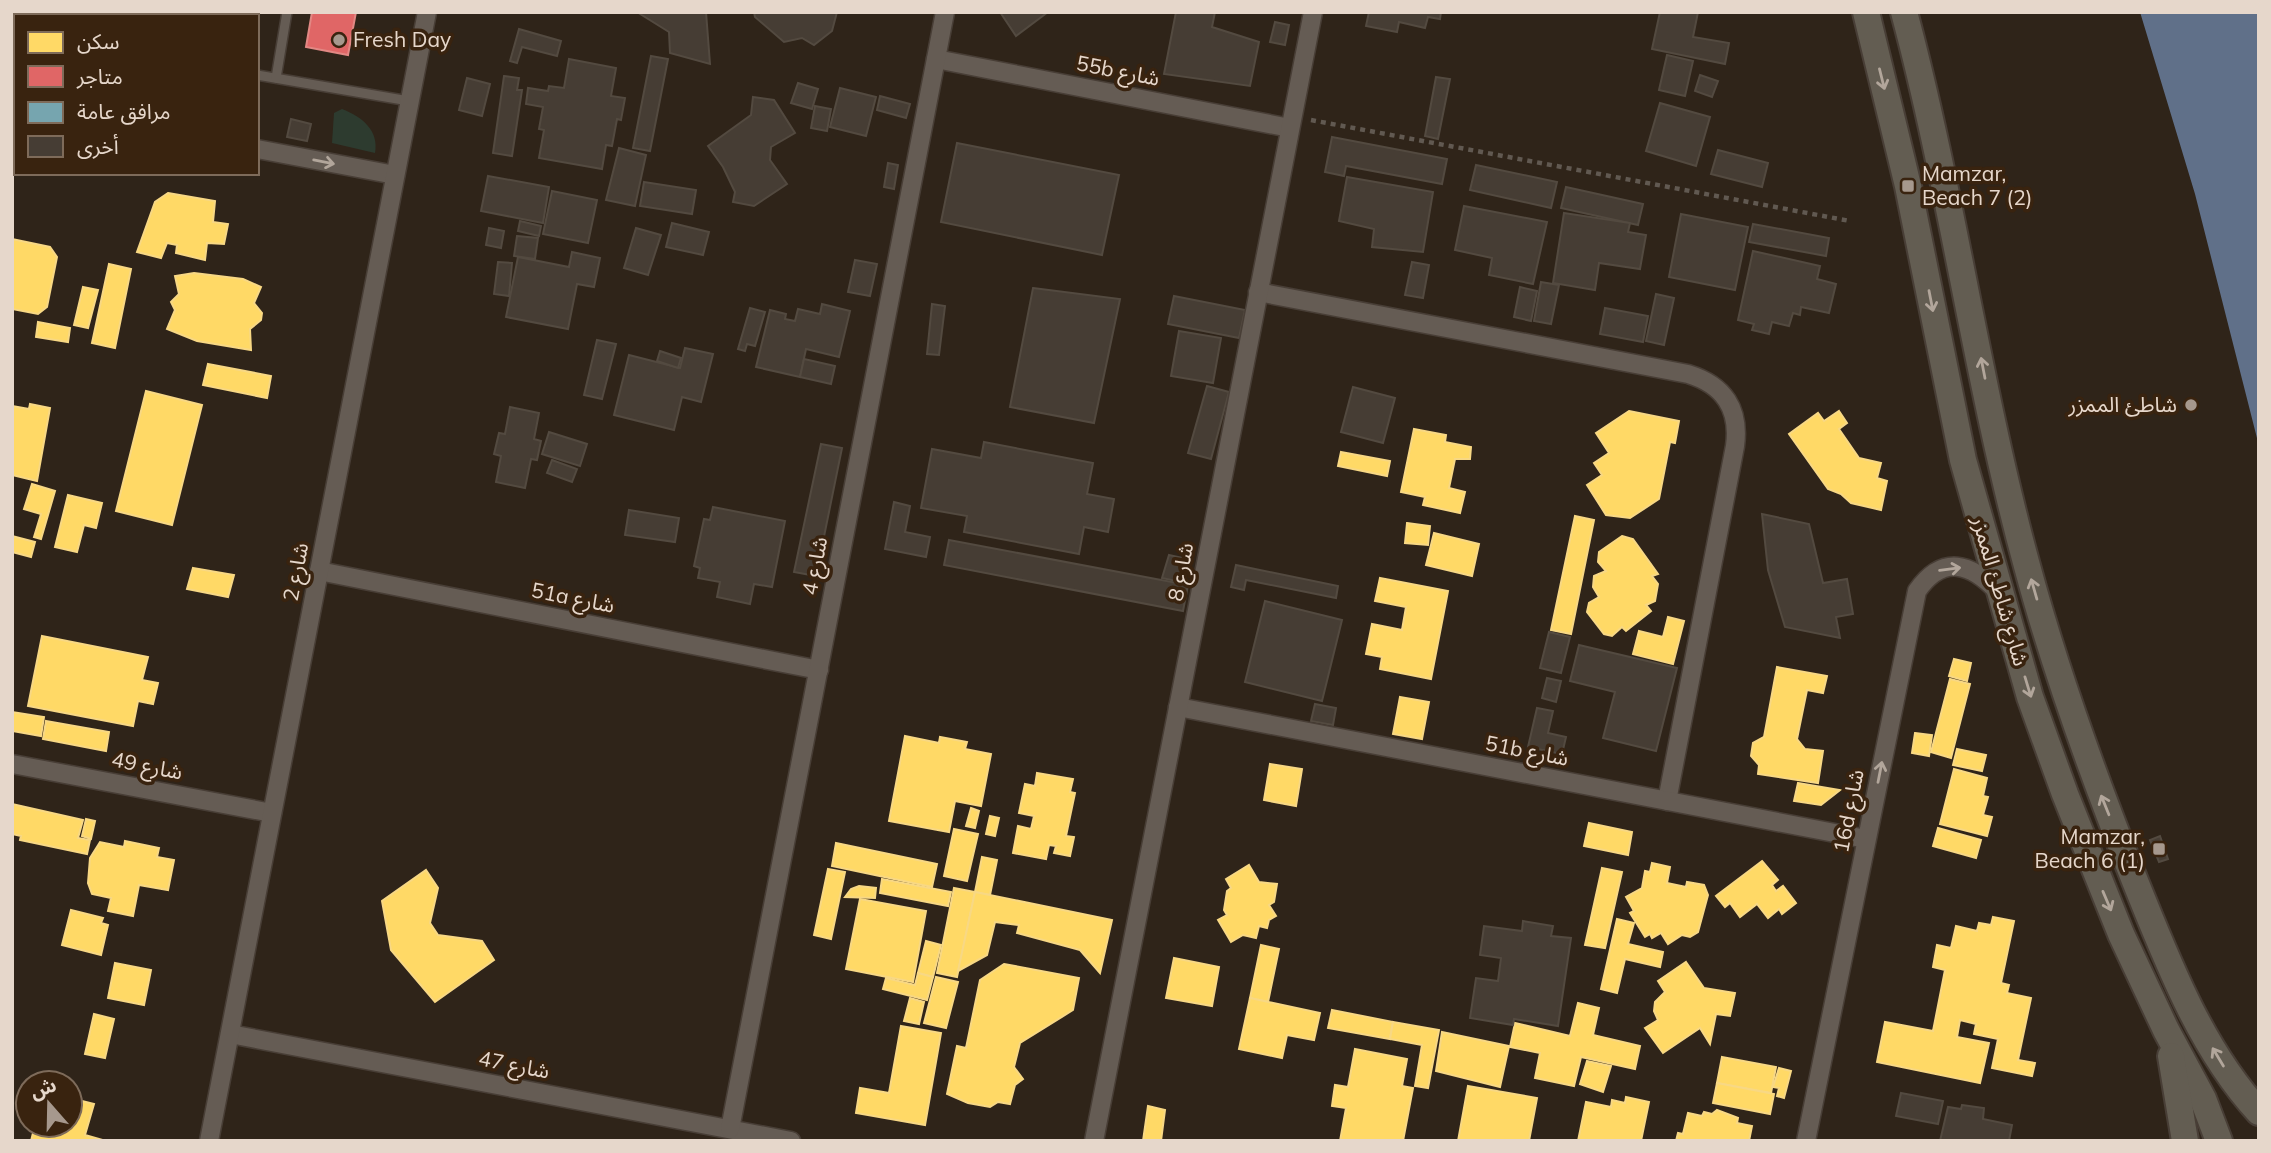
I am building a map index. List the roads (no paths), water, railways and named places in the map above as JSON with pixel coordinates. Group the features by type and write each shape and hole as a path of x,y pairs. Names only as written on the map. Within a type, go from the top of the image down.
{"main road":[{"name":"شارع شاطئ الممزر","path":"1866,12 1908,186 1960,446 2030,696 2065,794 2121,934 2166,1030 2203,1099 2219,1141"},
{"name":"شارع شاطئ الممزر","path":"1904,12 1947,193 2026,565 2059,673 2095,780 2154,927 2208,1042 2237,1086 2259,1112"},
{"path":"2166,1030 2185,1141"}],"street":[{"name":"شارع 2","path":"209,1141 426,12"},
{"name":"شارع 4","path":"730,1129 946,12"},
{"name":"شارع 8","path":"1094,1141 1313,12"},
{"name":"55b شارع","path":"936,59 1291,122"},
{"path":"259,149 395,176"},
{"path":"1258,292 1688,374 1706,380 1722,391 1733,408 1738,427 1667,801"},
{"name":"16d شارع","path":"1806,1141 1917,591 1926,578 1939,570 1954,566 1969,568 1982,575 2000,595"},
{"name":"51a شارع","path":"319,571 819,670"},
{"name":"51b شارع","path":"1178,706 1866,839"},
{"name":"شارع 49","path":"12,764 272,813"},
{"name":"شارع 47","path":"230,1034 790,1141"}],"lane":[{"path":"276,78 287,12"},
{"path":"259,75 409,101"}],"water":[{"path":"2140,12 2259,12 2259,446 2195,194"}],"place":[{"name":"Fresh Day","path":"339,40"},
{"name":"Mamzar, Beach 7 (2)","path":"1908,186"},
{"name":"شاطئ الممزر","path":"2191,405"},
{"name":"Mamzar, Beach 6 (1)","path":"2159,849"}]}
